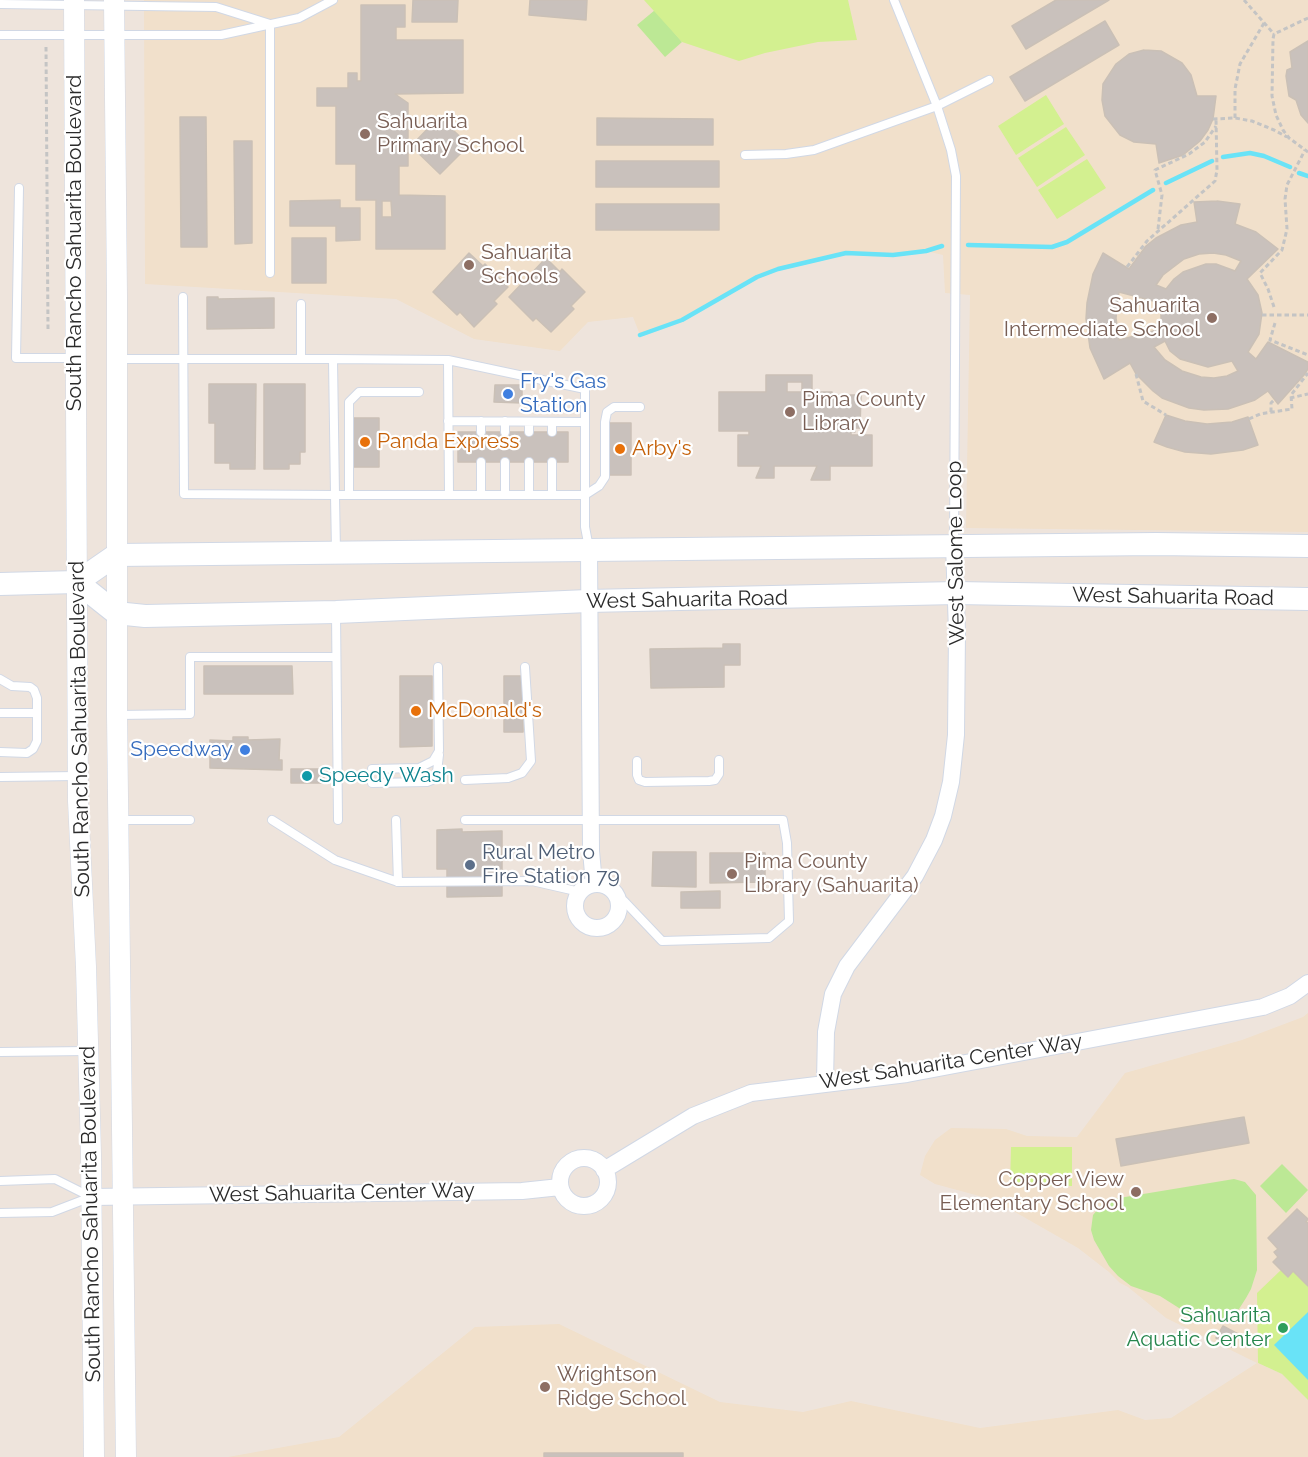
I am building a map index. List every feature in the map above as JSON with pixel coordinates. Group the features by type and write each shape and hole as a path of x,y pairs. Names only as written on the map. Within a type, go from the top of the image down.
{"main road":[{"path":"0,584 77,582 116,555 954,545 1308,546"},
{"path":"77,582 116,613"},
{"name":"West Sahuarita Road","path":"116,613 148,616 336,612 588,601 956,593 1308,599"}],"street":[{"name":"South Rancho Sahuarita Boulevard","path":"74,2 78,776 92,1197 94,1457"},
{"name":"South Rancho Sahuarita Boulevard","path":"114,3 117,358 116,613 126,1457"},
{"name":"West Salome Loop","path":"825,1083 826,1032 834,994 847,966 915,876 934,840 943,816 951,782 956,735 954,545"},
{"path":"587,888 608,888 614,892 618,904 617,913 608,925 587,926 581,922 575,909 575,903 587,888 591,851 589,548"},
{"name":"West Sahuarita Center Way","path":"604,1170 693,1116 751,1093 907,1074 1263,1007 1290,996 1308,983"},
{"path":"578,1158 593,1160 604,1170 608,1184 602,1197 590,1205 583,1206 569,1201 560,1187 561,1174 565,1167 578,1158"},
{"name":"West Sahuarita Center Way","path":"92,1197 522,1191 560,1187"}],"lane":[{"path":"0,35 221,35 299,18 333,0"},
{"name":"West Salome Loop","path":"894,0 937,106 951,150 956,176 954,545"},
{"path":"0,4 74,2 216,7 270,24"},
{"path":"270,24 270,273"},
{"path":"745,155 786,154 814,150 937,106 989,80"},
{"path":"19,188 16,358 76,358"},
{"path":"183,297 184,494 585,495 599,486 605,477 607,412 614,407 640,407"},
{"path":"301,304 301,359"},
{"path":"117,358 448,360 585,389 585,527 589,548"},
{"path":"333,359 336,552"},
{"path":"448,360 449,495"},
{"path":"349,495 349,402 359,392 419,392"},
{"path":"448,421 584,422"},
{"path":"481,421 481,432"},
{"path":"505,421 505,432"},
{"path":"529,422 529,432"},
{"path":"552,422 552,432"},
{"path":"481,495 482,462"},
{"path":"505,462 505,495"},
{"path":"529,462 529,495"},
{"path":"552,462 552,495"},
{"path":"336,612 338,820"},
{"path":"117,715 190,714 190,657 336,657"},
{"path":"372,783 427,782 432,780 437,772 438,667"},
{"path":"465,780 508,778 522,773 531,761 525,667"},
{"path":"0,679 12,686 30,687 37,698 37,741 33,749 27,753 0,752"},
{"path":"1,713 37,713"},
{"path":"372,769 419,768 434,761 439,751"},
{"path":"637,761 637,775 639,780 645,782 715,780 719,774 718,760"},
{"path":"0,777 78,776"},
{"path":"118,820 190,820"},
{"path":"272,820 335,860 398,882 532,881 587,888"},
{"path":"396,820 398,882"},
{"path":"465,820 783,820 787,843 789,921 769,938 662,941 624,901 618,904"},
{"path":"0,1052 88,1051"},
{"path":"0,1181 55,1179 92,1197"},
{"path":"0,1213 52,1212 92,1197"}],"path":[{"path":"1244,0 1274,34"},
{"path":"1274,34 1308,18"},
{"path":"1235,118 1235,89 1240,64 1264,23"},
{"path":"1274,34 1273,104 1279,123 1289,138"},
{"path":"46,35 48,330"},
{"path":"1127,267 1142,246 1215,180 1217,170 1214,119 1235,118 1263,124 1289,138 1306,151 1287,185 1285,242 1280,254 1260,273 1274,307"},
{"path":"1158,231 1162,195 1155,170 1189,154 1205,142 1216,125"},
{"path":"1262,315 1308,315"},
{"path":"1275,322 1270,340 1308,355"},
{"path":"1249,419 1260,414 1292,409 1290,398 1308,373"},
{"path":"1136,374 1143,401 1166,415"},
{"path":"1290,398 1308,394"},
{"path":"1271,412 1271,404 1275,399"}],"shaded area":[{"name":"Sahuarita Schools","path":"144,0 1308,0 1308,532 966,528 970,295 945,293 943,255 926,251 893,255 846,253 778,269 757,277 682,320 640,335 633,317 588,322 560,351 474,339 396,299 145,284"},
{"path":"1308,1013 1308,1286 1294,1272 1258,1363 1282,1374 1308,1400 1308,1457 228,1457 339,1437 475,1327 559,1324 720,1402 803,1412 851,1401 980,1428 1118,1410 1145,1420 1171,1418 1257,1363 1166,1318 1078,1248 994,1200 935,1184 920,1175 925,1156 935,1140 951,1128 1006,1129 1027,1136 1077,1137 1125,1073 1242,1040 1303,1017"}],"green space":[{"path":"644,0 848,0 857,40 818,42 739,61 682,42"},
{"path":"655,10 682,42 665,57 637,25"},
{"path":"1046,95 1064,124 1016,155 998,126"},
{"path":"1066,127 1085,155 1037,187 1018,158"},
{"path":"1087,159 1106,188 1057,219 1038,190"},
{"path":"1011,1147 1072,1147 1072,1186 1010,1186"},
{"path":"1282,1164 1308,1190 1286,1213 1260,1186"},
{"path":"1234,1179 1245,1182 1256,1195 1257,1270 1246,1298 1239,1309 1228,1317 1216,1321 1202,1320 1160,1296 1131,1286 1109,1266 1094,1240 1091,1230 1093,1215 1104,1202"},
{"name":"Sahuarita Aquatic Center","path":"1281,1270 1288,1276 1293,1271 1308,1286 1308,1400 1282,1374 1258,1363 1257,1293"}],"water":[{"path":"1308,1312 1308,1380 1274,1345"}],"building":[{"path":"413,0 458,0 457,22 412,22"},
{"path":"530,0 587,0 586,20 529,15"},
{"path":"1056,0 1109,0 1026,49 1012,26"},
{"path":"361,5 405,5 405,27 396,27 396,40 463,40 463,93 395,94 408,103 408,166 399,166 399,195 445,196 445,249 376,249 376,200 356,200 356,164 336,164 336,106 317,106 317,88 348,88 348,73 357,73 357,81 361,81","holes":["382,201 391,201 392,217 382,217"]},
{"path":"1105,21 1119,45 1025,101 1010,77"},
{"path":"1308,41 1308,123 1301,115 1296,100 1289,96 1286,76 1287,70 1292,68 1290,52"},
{"path":"1144,50 1161,51 1182,63 1191,75 1197,96 1216,96 1213,119 1200,141 1183,155 1159,163 1156,144 1134,142 1120,135 1105,116 1102,100 1103,84 1116,64 1129,54"},
{"path":"180,117 206,117 207,247 181,247"},
{"path":"439,117 469,145 440,174 411,146"},
{"path":"597,118 713,119 713,145 597,145"},
{"path":"234,141 252,141 252,243 235,244"},
{"path":"596,161 719,161 719,187 596,187"},
{"path":"340,200 340,208 360,208 360,240 336,241 336,226 290,226 290,201"},
{"path":"1217,201 1240,204 1235,224 1256,232 1278,249 1247,279 1258,295 1262,313 1259,334 1248,352 1256,359 1268,342 1308,362 1308,369 1304,375 1278,404 1268,391 1255,400 1228,409 1189,408 1162,398 1136,374 1130,363 1104,379 1090,348 1086,319 1087,303 1093,274 1103,253 1129,269 1146,246 1156,238 1181,225 1197,222 1194,202","holes":["1213,253 1241,261 1235,271 1216,264 1206,264 1183,272 1166,289 1156,285 1163,275 1184,259 1199,254","1119,292 1161,303 1161,329 1119,340 1116,318","1165,341 1170,351 1180,359 1208,367 1232,361 1238,371 1227,376 1201,377 1182,371 1165,360 1154,347"]},
{"path":"596,204 719,204 719,230 596,230"},
{"path":"292,238 326,238 326,283 292,283"},
{"path":"469,253 483,266 485,264 508,287 494,301 497,304 474,327 460,312 457,315 433,292"},
{"path":"546,258 560,272 562,269 585,292 571,306 574,309 551,332 536,318 533,321 509,297"},
{"path":"207,297 218,297 218,299 274,298 274,328 207,329"},
{"name":"Pima County Library","path":"766,375 812,375 812,392 861,395 860,428 855,428 855,432 851,432 851,435 872,435 872,466 830,466 830,480 811,480 817,466 774,466 774,478 756,478 761,466 738,466 738,435 749,435 749,431 719,431 719,392 766,392","holes":["787,382 802,382 802,392 787,392"]},
{"path":"209,384 256,384 255,469 230,469 230,463 215,463 215,423 209,423"},
{"path":"264,384 305,384 305,452 300,452 300,464 289,464 289,469 264,469"},
{"name":"Fry's Gas Station","path":"495,385 522,385 522,403 494,402"},
{"path":"1166,415 1207,424 1232,422 1248,417 1258,445 1243,450 1211,454 1185,452 1167,447 1154,442"},
{"name":"Panda Express","path":"351,418 379,418 379,467 351,467"},
{"name":"Arby's","path":"609,423 631,423 631,475 609,475"},
{"path":"458,432 568,432 568,462 458,462"},
{"path":"723,644 740,644 740,665 724,665 724,687 651,688 650,649 723,648"},
{"name":"Speedway","path":"204,666 292,666 293,694 204,694"},
{"name":"McDonald's","path":"400,676 432,676 432,746 400,747"},
{"path":"504,676 523,676 523,732 504,732"},
{"name":"Speedway","path":"233,737 248,737 248,740 280,739 279,760 282,760 282,770 210,768 210,740 233,741"},
{"name":"Speedy Wash","path":"291,769 324,769 324,783 291,783"},
{"name":"Rural Metro Fire Station 79","path":"462,829 462,832 502,831 502,896 447,897 447,869 437,869 437,830"},
{"path":"653,852 696,852 696,887 652,886"},
{"name":"Pima County Library (Sahuarita)","path":"710,853 765,853 765,882 710,883"},
{"path":"720,891 720,908 681,908 681,892"},
{"path":"1244,1117 1249,1143 1121,1166 1116,1139"},
{"path":"1297,1209 1308,1219 1306,1222 1308,1223 1308,1286 1293,1271 1288,1277 1273,1262 1278,1257 1274,1252 1278,1249 1268,1238"},
{"path":"1223,1326 1238,1334 1232,1347 1216,1338"},
{"path":"544,1453 683,1453 683,1457 544,1457"}],"waterway":[{"path":"1223,157 1250,153 1290,167"},
{"path":"1166,183 1212,161"},
{"path":"1299,173 1308,176"},
{"path":"968,245 1052,247 1067,242 1153,190"},
{"path":"640,335 682,320 757,277 778,269 846,253 893,255 926,251 942,246"}],"place":[{"name":"Sahuarita Primary School","path":"365,134"},
{"name":"Sahuarita Schools","path":"469,265"},
{"name":"Sahuarita Intermediate School","path":"1212,318"},
{"name":"Fry's Gas Station","path":"508,394"},
{"name":"Pima County Library","path":"790,412"},
{"name":"Panda Express","path":"365,442"},
{"name":"Arby's","path":"620,449"},
{"name":"McDonald's","path":"416,711"},
{"name":"Speedway","path":"245,750"},
{"name":"Speedy Wash","path":"307,776"},
{"name":"Rural Metro Fire Station 79","path":"470,865"},
{"name":"Pima County Library (Sahuarita)","path":"732,874"},
{"name":"Copper View Elementary School","path":"1136,1192"},
{"name":"Sahuarita Aquatic Center","path":"1283,1328"},
{"name":"Wrightson Ridge School","path":"545,1387"}]}
